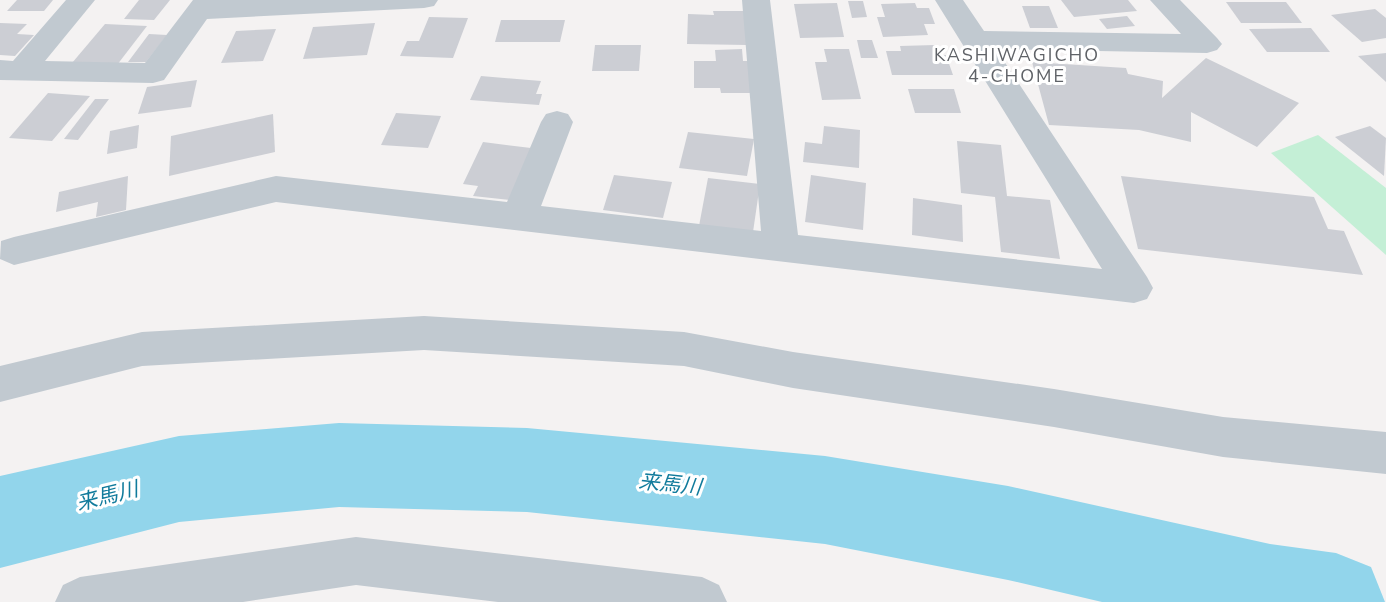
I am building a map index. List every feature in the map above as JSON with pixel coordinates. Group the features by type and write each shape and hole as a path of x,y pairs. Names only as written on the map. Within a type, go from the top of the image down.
{"street":[{"path":"10,71 81,0"},
{"path":"10,71 153,73 204,5 424,0"},
{"path":"757,0 781,247"},
{"path":"14,251 276,189 1134,288 949,0"},
{"path":"975,40 1206,44 1164,0"},
{"path":"519,217 557,122"},
{"path":"0,384 142,349 424,332 684,349 793,370 1054,408 1223,437 1386,453"},
{"path":"80,602 356,561 702,602"}],"green space":[{"path":"1318,135 1386,188 1386,255 1271,153"}],"building":[{"path":"17,0 53,0 44,11 7,11"},
{"path":"139,0 170,0 154,20 124,19"},
{"path":"1061,0 1128,0 1137,11 1074,17"},
{"path":"848,1 863,1 867,17 852,18"},
{"path":"1226,2 1286,2 1302,23 1241,23"},
{"path":"837,3 844,37 800,38 794,4"},
{"path":"915,3 917,8 929,8 935,24 924,24 928,35 883,37 877,17 885,17 881,4"},
{"path":"1022,6 1049,6 1058,28 1030,28"},
{"path":"1375,9 1386,18 1386,38 1362,42 1331,15"},
{"path":"713,11 746,11 747,45 687,44 688,14 714,15"},
{"path":"1127,16 1135,26 1107,29 1099,19"},
{"path":"429,17 468,18 453,58 400,56 407,41 419,41"},
{"path":"501,20 565,20 560,42 495,42"},
{"path":"0,23 27,24 17,34 34,35 15,56 0,55"},
{"path":"375,23 367,55 303,59 313,27"},
{"path":"105,24 147,26 117,65 72,63"},
{"path":"1311,28 1330,52 1267,52 1249,29"},
{"path":"276,29 263,61 221,63 236,31"},
{"path":"149,34 167,35 146,62 128,62"},
{"path":"857,40 872,40 878,58 861,58"},
{"path":"595,45 641,45 639,71 592,71"},
{"path":"935,45 938,55 946,55 953,75 892,75 886,51 901,51 900,46"},
{"path":"742,49 743,61 749,61 752,93 721,93 720,88 694,88 694,61 716,61 715,50"},
{"path":"824,49 849,49 861,99 822,100 815,62 827,62"},
{"path":"1386,53 1386,82 1358,56"},
{"path":"1206,58 1299,103 1257,147 1191,112 1191,142 1139,130 1049,125 1032,62 1126,68 1128,74 1163,81 1162,98"},
{"path":"481,76 541,81 536,94 542,94 539,105 470,100"},
{"path":"197,80 191,107 138,114 147,87"},
{"path":"908,89 954,89 961,113 915,113"},
{"path":"48,93 90,96 52,141 9,138"},
{"path":"95,99 109,99 78,140 64,139"},
{"path":"396,113 441,116 428,148 381,145"},
{"path":"273,114 275,152 169,176 171,136"},
{"path":"139,125 137,148 107,154 110,131"},
{"path":"824,126 860,130 859,168 803,162 805,142 822,144"},
{"path":"1370,126 1386,138 1384,176 1335,137"},
{"path":"688,132 754,139 747,176 679,168"},
{"path":"957,141 1001,145 1007,196 1050,200 1060,259 1001,252 995,197 961,193"},
{"path":"483,142 531,148 511,200 473,196 478,186 463,184"},
{"path":"614,175 672,182 663,218 603,210"},
{"path":"811,175 866,183 863,230 805,222"},
{"path":"128,176 126,210 96,217 98,202 56,212 59,192"},
{"path":"1121,176 1314,197 1328,229 1344,231 1363,275 1138,249"},
{"path":"708,178 760,184 753,232 699,226"},
{"path":"913,198 962,205 963,242 912,235"}],"waterway":[{"name":"来馬川","path":"0,522 179,479 339,465 527,470 825,500 1008,533 1270,593 1336,602"}],"district":[{"name":"KASHIWAGICHO 4-CHOME","path":"1017,65"}]}
